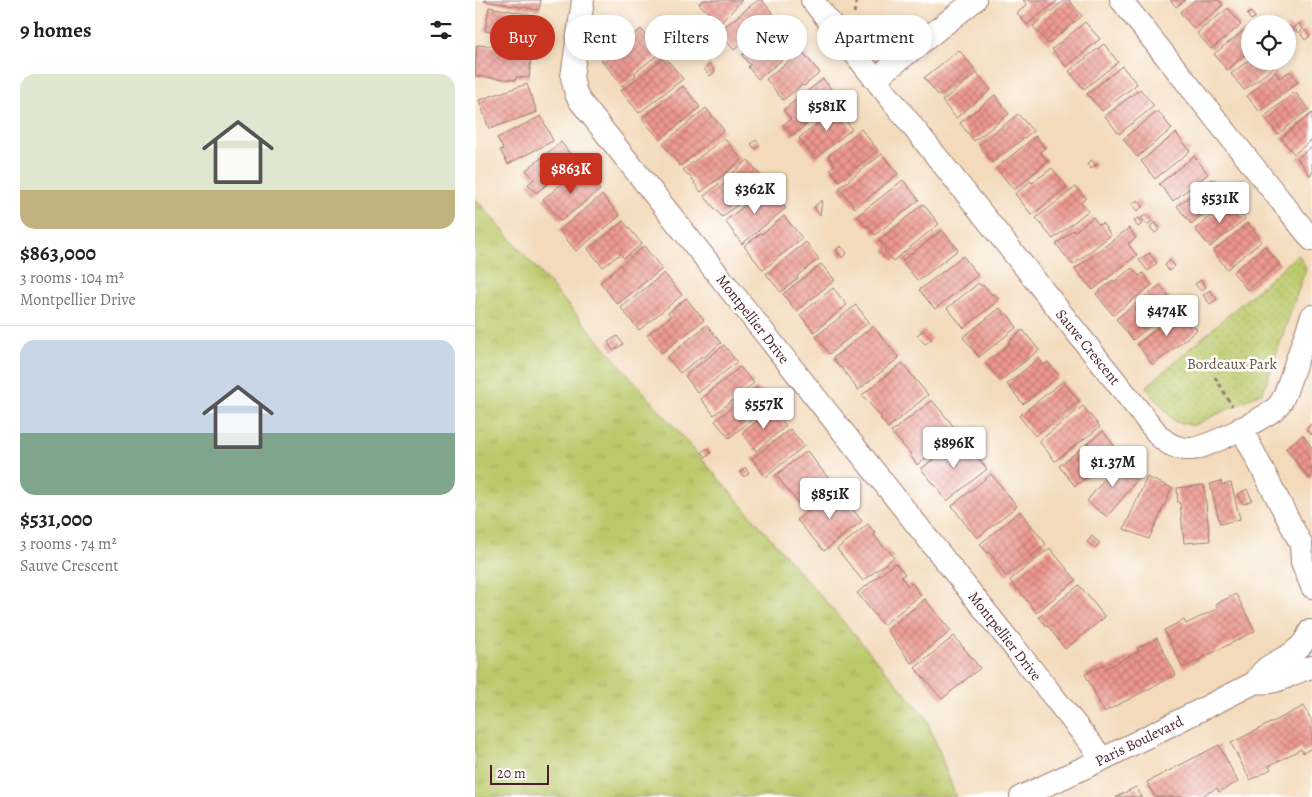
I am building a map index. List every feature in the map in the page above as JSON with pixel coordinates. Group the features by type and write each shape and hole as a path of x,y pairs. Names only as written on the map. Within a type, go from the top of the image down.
{"street":[{"name":"Montpellier Drive","path":"583,0 572,77 576,94 580,101 1103,760"},
{"name":"Sauve Crescent","path":"813,0 1160,437 1171,446 1192,449 1205,445 1241,428 1275,408 1283,398 1312,316"},
{"path":"875,79 975,0"},
{"path":"1121,0 1312,240"},
{"path":"1241,428 1307,547 1302,562 1312,587"},
{"name":"Paris Boulevard","path":"1021,797 1103,760 1256,682 1265,669 1291,654 1311,635"},
{"name":"Paris Boulevard","path":"1256,682 1277,682 1312,667"}],"path":[{"path":"854,13 857,0"},
{"path":"1215,377 1232,406"}],"green space":[{"path":"475,198 926,717 956,797 475,797"},
{"name":"Bordeaux Park","path":"1298,254 1306,268 1263,392 1193,426 1174,421 1146,387"}],"building":[{"path":"484,0 541,0 539,10"},
{"path":"703,0 742,0 727,16 707,15 709,13 699,4"},
{"path":"758,0 762,0 774,15 739,15"},
{"path":"1023,0 1058,0 1027,25 1017,13 1027,5"},
{"path":"1065,0 1069,0 1082,16 1048,44 1033,26"},
{"path":"1170,0 1185,0 1176,7"},
{"path":"1195,0 1219,0 1223,5 1194,29 1180,12"},
{"path":"489,7 533,15 490,15 490,32 485,31"},
{"path":"1228,8 1241,25 1211,49 1197,33"},
{"path":"737,17 737,48 734,50 727,41 727,25"},
{"path":"1085,22 1100,39 1066,67 1052,49"},
{"path":"1299,23 1303,29 1299,33 1296,30 1296,26"},
{"path":"641,29 645,34 645,60 651,60 634,73 636,75 622,86 601,60 635,60 635,34"},
{"path":"1305,30 1310,36 1305,40 1301,34"},
{"path":"1241,33 1241,58 1227,70 1214,54"},
{"path":"1104,44 1118,62 1084,89 1069,71"},
{"path":"477,45 490,46 490,60 531,60 529,78 516,77 516,80 475,76"},
{"path":"959,50 974,68 939,96 924,78"},
{"path":"807,57 820,73 783,100 766,79 790,60 807,60"},
{"path":"661,60 667,60 683,79 639,113 621,91"},
{"path":"746,60 782,60 758,79 748,67 750,65"},
{"path":"710,64 715,72 710,76 704,69"},
{"path":"1122,66 1137,84 1102,111 1087,94"},
{"path":"1241,66 1241,70 1270,70 1244,90 1231,74"},
{"path":"1290,71 1298,82 1260,112 1247,96 1276,72 1280,78"},
{"path":"977,73 991,90 956,118 942,101"},
{"path":"823,79 839,99 792,136 783,125 791,119 783,110"},
{"path":"527,84 537,112 489,129 479,100"},
{"path":"683,86 700,107 660,140 642,118"},
{"path":"1140,89 1154,106 1119,134 1105,116"},
{"path":"1295,92 1309,109 1278,134 1264,117"},
{"path":"995,95 1009,114 974,141 960,123"},
{"path":"843,103 850,112 843,117 852,129 815,159 799,138"},
{"path":"706,108 724,130 680,166 663,144"},
{"path":"1158,111 1172,129 1137,157 1123,139"},
{"path":"1312,113 1312,140 1294,154 1281,138"},
{"path":"1018,114 1033,131 992,163 979,145"},
{"path":"541,116 553,141 508,164 500,150 503,149 497,138"},
{"path":"861,129 878,150 839,181 830,169 835,165 828,156"},
{"path":"1176,133 1190,151 1155,179 1141,161"},
{"path":"1036,136 1045,148 1040,152 1048,161 1014,190 996,168"},
{"path":"724,138 742,160 701,192 695,182 683,170"},
{"path":"756,140 760,145 755,149 751,144"},
{"path":"561,142 578,164 560,179 557,176 536,193 528,184 534,179 526,170"},
{"path":"1312,147 1312,174 1310,175 1297,158"},
{"path":"882,154 898,174 855,208 839,188"},
{"path":"1194,156 1208,174 1173,201 1159,184"},
{"path":"748,160 766,182 722,217 704,196"},
{"path":"1092,160 1096,165 1091,169 1087,164"},
{"path":"582,168 600,190 561,221 543,199"},
{"path":"1052,168 1067,187 1032,215 1015,194"},
{"path":"1212,179 1225,197 1191,224 1177,206"},
{"path":"903,180 919,200 875,235 868,225 866,227 857,216"},
{"path":"769,187 786,208 742,244 725,221"},
{"path":"1076,187 1086,198 1081,202 1088,211 1053,239 1036,218"},
{"path":"602,195 620,216 576,251 559,230"},
{"path":"822,200 820,215 814,207"},
{"path":"1138,200 1143,206 1137,211 1132,204"},
{"path":"1230,201 1245,219 1210,247 1195,229"},
{"path":"923,204 939,224 893,261 879,240"},
{"path":"1147,214 1153,221 1147,225 1141,218"},
{"path":"784,216 802,238 763,270 744,246"},
{"path":"1093,217 1099,225 1102,223 1111,235 1073,265 1056,244"},
{"path":"1138,218 1142,224 1138,227 1134,221"},
{"path":"623,221 642,244 624,258 620,254 603,267 588,249"},
{"path":"1155,222 1160,229 1155,233 1150,227"},
{"path":"1248,223 1262,241 1227,269 1213,251"},
{"path":"1129,228 1136,238 1128,244 1137,255 1093,290 1075,269"},
{"path":"942,230 958,250 918,281 902,261"},
{"path":"806,242 819,259 797,276 798,278 781,292 766,274"},
{"path":"644,246 662,269 617,304 600,282"},
{"path":"841,246 847,253 842,258 836,250"},
{"path":"1265,246 1280,264 1247,290 1233,272"},
{"path":"1149,253 1157,263 1148,271 1139,260"},
{"path":"963,256 978,275 935,309 919,290"},
{"path":"1170,260 1175,266 1169,271 1165,265"},
{"path":"821,264 835,280 796,311 783,294"},
{"path":"1132,268 1139,276 1143,273 1152,285 1113,315 1096,294"},
{"path":"664,273 682,295 639,330 621,308"},
{"path":"1201,280 1206,287 1201,291 1195,284"},
{"path":"979,283 992,295 994,293 999,300 964,328 947,308"},
{"path":"1160,285 1176,305 1133,340 1116,319"},
{"path":"833,288 847,305 814,332 800,315"},
{"path":"1210,290 1217,299 1210,304 1203,295"},
{"path":"686,298 704,320 662,353 647,335 671,316 668,313"},
{"path":"856,305 869,322 829,354 816,336"},
{"path":"1000,308 1017,327 979,357 963,337"},
{"path":"1181,309 1197,330 1153,365 1137,344"},
{"path":"707,325 721,343 680,373 667,357"},
{"path":"873,326 899,358 858,390 833,358"},
{"path":"924,330 932,339 925,344 917,335"},
{"path":"1023,330 1039,350 1000,381 985,363"},
{"path":"617,336 623,344 613,351 608,342"},
{"path":"724,345 737,362 698,393 685,376"},
{"path":"1039,358 1044,365 1048,362 1059,376 1023,404 1007,384"},
{"path":"902,363 928,395 888,428 862,395"},
{"path":"740,367 754,383 714,415 701,399"},
{"path":"1063,381 1079,401 1035,436 1019,416"},
{"path":"757,387 771,404 729,438 715,421"},
{"path":"932,400 958,432 917,465 911,454 891,432"},
{"path":"1083,406 1100,427 1055,461 1039,441"},
{"path":"773,409 786,426 756,451 742,433"},
{"path":"1312,423 1312,435 1306,430"},
{"path":"790,429 804,446 766,477 752,459"},
{"path":"1103,431 1119,452 1075,486 1059,466"},
{"path":"1303,435 1312,448 1312,476 1309,479 1286,448"},
{"path":"961,437 987,469 947,501 921,469"},
{"path":"707,448 711,453 706,457 702,452"},
{"path":"807,451 833,484 802,508 776,475"},
{"path":"1122,457 1128,462 1124,466 1139,478 1107,517 1087,501"},
{"path":"745,467 749,473 744,477 740,472"},
{"path":"991,474 1017,506 977,538 952,506"},
{"path":"1147,477 1172,488 1149,539 1124,529"},
{"path":"1221,481 1222,485 1231,483 1240,519 1220,524 1210,484"},
{"path":"1204,485 1210,541 1184,543 1177,488"},
{"path":"836,488 862,521 824,551 797,520"},
{"path":"1247,489 1252,500 1243,504 1238,494"},
{"path":"1020,511 1046,544 1006,576 989,552 980,544"},
{"path":"868,524 885,549 894,557 863,581 837,549"},
{"path":"1092,536 1100,543 1095,548 1087,542"},
{"path":"1050,548 1076,580 1036,613 1010,580"},
{"path":"895,563 905,574 901,577 908,586 912,583 921,595 883,625 857,593"},
{"path":"1079,585 1105,617 1065,649 1039,617"},
{"path":"1236,594 1255,631 1183,668 1164,630 1184,620 1186,624 1218,608 1216,604"},
{"path":"925,599 951,631 911,663 887,630"},
{"path":"954,636 980,668 942,699 915,668"},
{"path":"1157,638 1176,675 1104,712 1085,674 1105,664 1107,668 1139,651 1137,648"},
{"path":"1304,706 1312,721 1312,748 1303,753 1301,749 1269,766 1271,769 1250,780 1231,743"},
{"path":"1219,745 1238,782 1219,792 1217,788 1200,797 1155,797 1147,782"},
{"path":"1136,787 1142,797 1116,797"}]}
